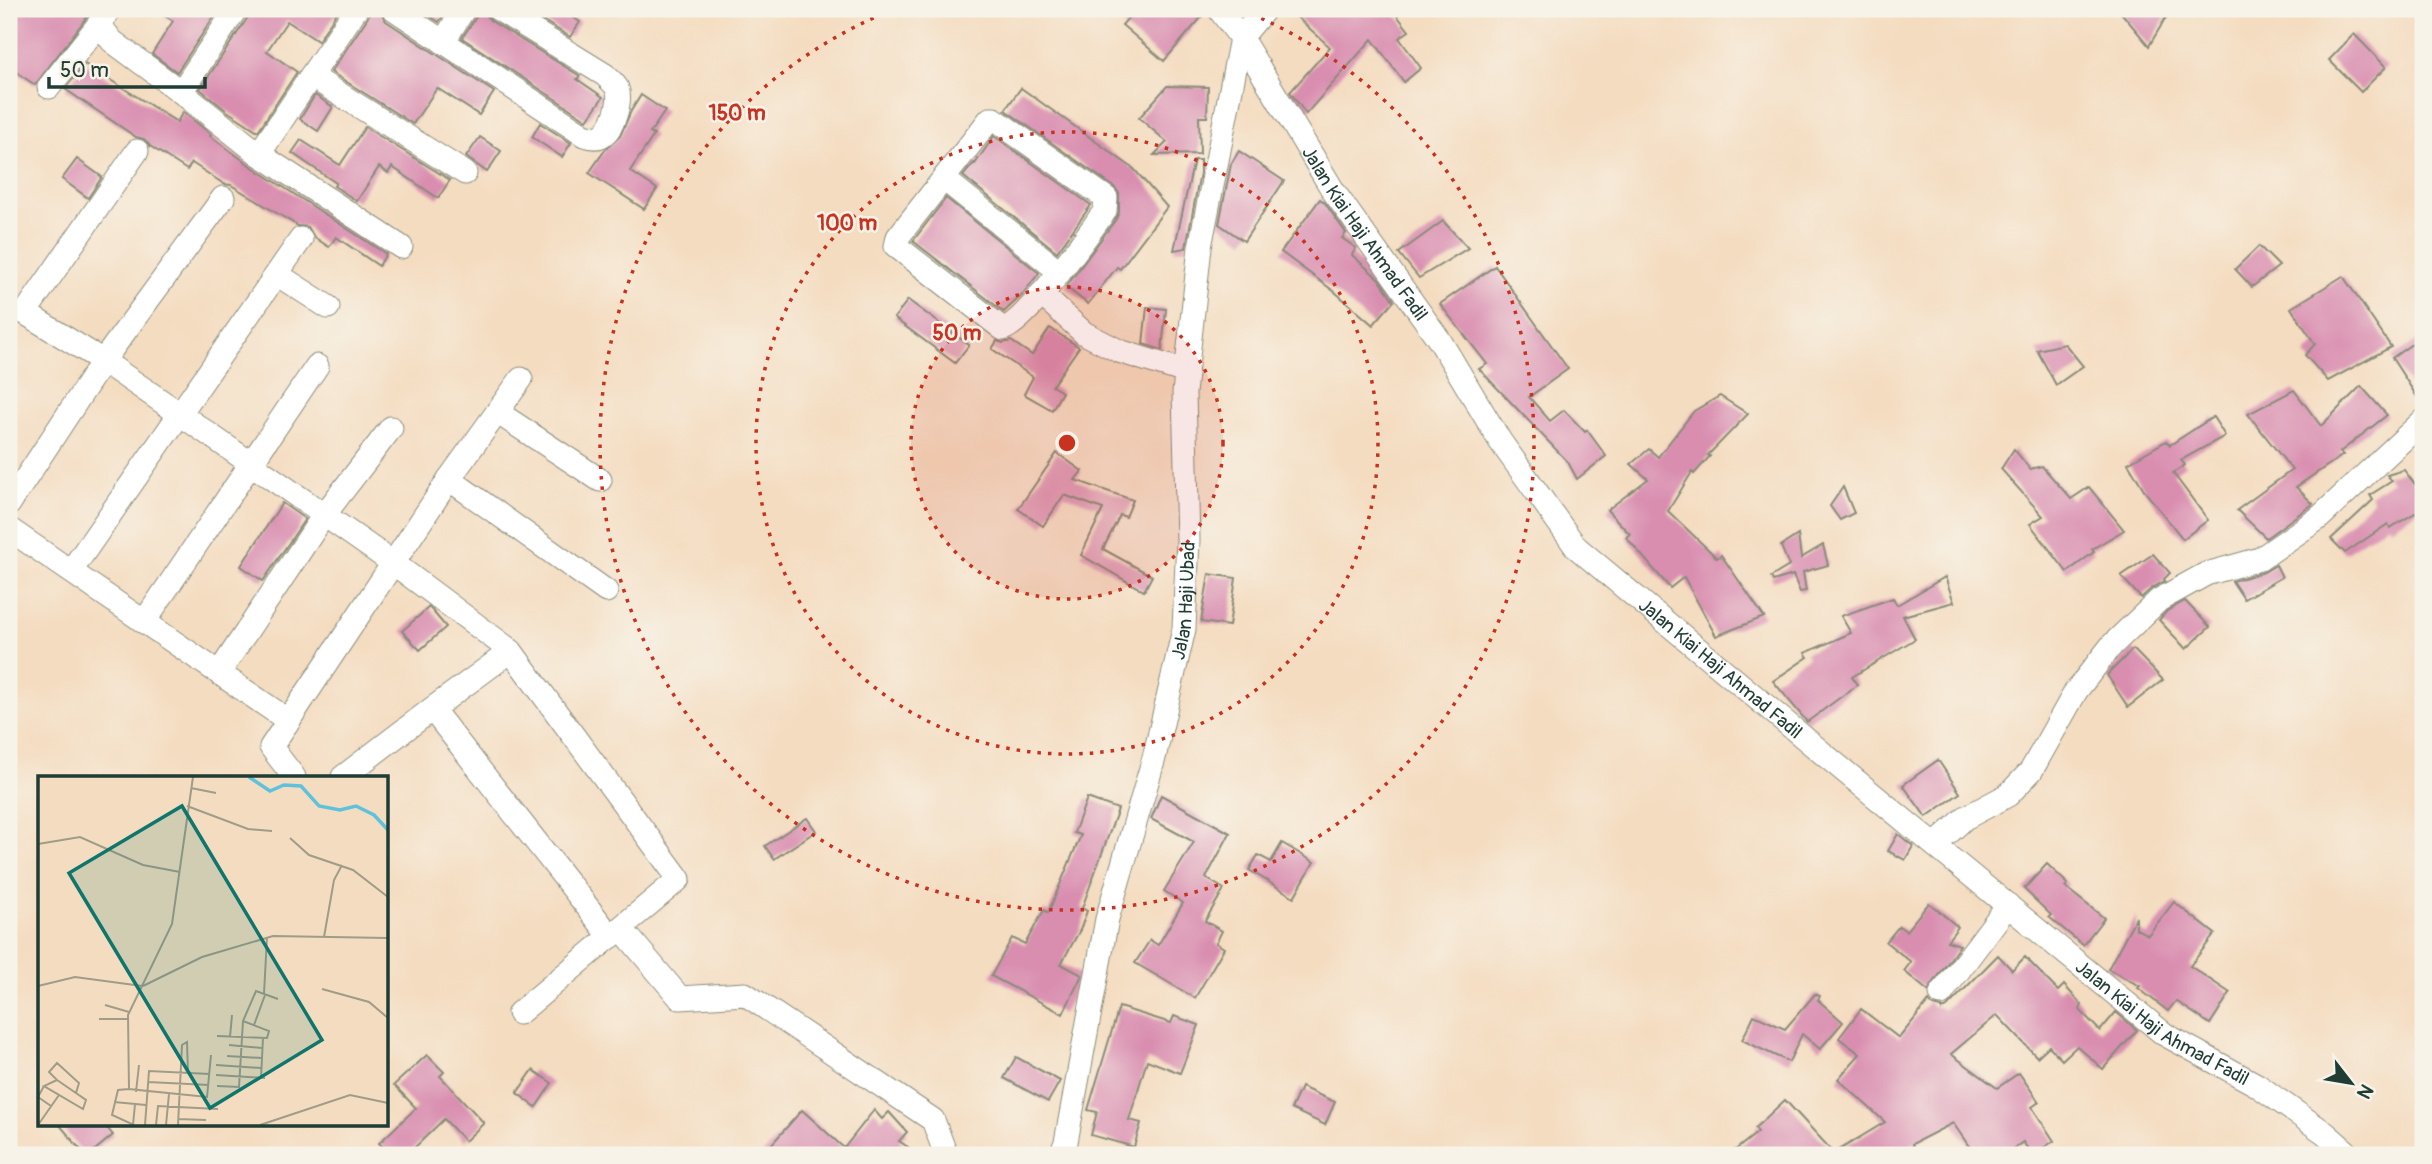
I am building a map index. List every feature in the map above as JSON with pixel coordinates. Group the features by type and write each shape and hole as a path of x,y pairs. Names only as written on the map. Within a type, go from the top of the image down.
{"street":[{"path":"181,92 236,9"},
{"path":"259,154 356,9"},
{"path":"394,9 584,135 595,138 603,135 619,101 617,88 605,75 498,9"},
{"path":"443,42 464,9"},
{"name":"Jalan Kiai Haji Ahmad Fadil","path":"1219,9 1241,38 1334,192 1440,341 1500,441 1576,547 2164,1034 2257,1085 2325,1133 2350,1155"},
{"path":"1241,38 1265,9"},
{"path":"105,16 112,41 259,154 401,247"},
{"path":"49,87 105,16"},
{"name":"Jalan Haji Ubad","path":"1061,1155 1066,1142 1107,919 1154,758 1184,629 1188,540 1184,393 1186,372 1200,247 1241,38"},
{"path":"311,76 465,173"},
{"path":"994,119 1106,198 1105,211 1041,294 1012,325 1003,329 898,248 896,243 944,179 987,121 994,119"},
{"path":"137,151 25,313 103,361 180,414 393,563 511,652 679,879 519,1013"},
{"path":"944,179 1060,271"},
{"path":"9,504 103,361 223,198"},
{"path":"71,571 301,239"},
{"path":"278,275 328,307"},
{"path":"1041,294 1084,333 1119,351 1186,372"},
{"path":"144,622 317,366"},
{"path":"293,776 271,747 449,480 521,379"},
{"path":"497,412 600,480"},
{"path":"1935,845 1965,818 2008,795 2031,771 2076,691 2112,645 2158,600 2206,574 2260,559 2319,518 2423,421"},
{"path":"219,673 324,515 391,428"},
{"path":"449,480 606,591"},
{"path":"9,529 289,721"},
{"path":"344,776 511,652"},
{"path":"432,709 616,932 680,998 745,994 933,1120 946,1155"},
{"path":"1941,994 2008,905"}],"building":[{"path":"9,9 93,9 35,85 9,67"},
{"path":"155,9 219,9 177,72 152,54 173,21"},
{"path":"250,9 339,9 318,41 287,21 267,51 297,72 258,131 200,89 248,17"},
{"path":"371,9 380,11 386,21 494,92 479,115 437,88 413,124 331,72"},
{"path":"419,9 448,9 439,22"},
{"path":"478,9 484,9 491,21 580,76 577,79 603,97 587,120 462,38 476,17"},
{"path":"524,9 559,9 580,22 570,37"},
{"path":"1136,9 1148,17 1155,9 1205,9 1206,12 1164,61 1122,25"},
{"path":"1288,9 1392,9 1409,31 1399,38 1421,68 1404,82 1372,39 1306,114 1290,92 1330,47"},
{"path":"2118,9 2171,9 2149,46"},
{"path":"2354,34 2386,67 2361,92 2329,60"},
{"path":"85,64 177,122 183,112 251,166 386,254 379,266 336,237 329,247 314,237 308,227 298,226 192,163 187,170 65,89"},
{"path":"1167,86 1208,87 1207,117 1199,117 1200,154 1154,155 1167,142 1139,118"},
{"path":"1021,88 1134,169 1167,207 1120,269 1117,267 1088,304 1066,287 1116,219 1119,212 1119,193 1005,110"},
{"path":"315,95 333,107 318,131 300,119"},
{"path":"641,95 665,111 650,133 654,135 630,171 657,189 644,209 589,173 605,150 620,136"},
{"path":"540,123 571,143 562,157 532,137"},
{"path":"365,127 450,180 438,198 392,167 388,173 379,167 357,201 292,153 301,140 340,165"},
{"path":"994,136 1091,205 1057,252 963,176 975,164"},
{"path":"480,137 501,151 487,172 466,157"},
{"path":"1239,151 1284,181 1244,241 1219,224 1231,164"},
{"path":"77,159 102,177 88,198 62,179"},
{"path":"1194,160 1200,160 1200,173 1186,248 1174,250"},
{"path":"946,198 1039,273 1004,312 913,241"},
{"path":"1320,199 1346,233 1342,238 1356,248 1352,255 1379,279 1394,301 1373,325 1335,292 1281,252"},
{"path":"1443,221 1468,248 1419,278 1399,253"},
{"path":"2259,246 2279,266 2252,287 2235,269"},
{"path":"1495,266 1568,369 1529,397 1550,421 1564,410 1585,432 1587,430 1606,456 1577,479 1568,462 1479,369 1487,364 1440,304"},
{"path":"2343,276 2391,347 2328,381 2305,355 2315,344 2291,308"},
{"path":"908,300 969,345 955,363 894,318"},
{"path":"1147,307 1166,309 1162,350 1143,344"},
{"path":"1050,328 1079,347 1052,386 1062,392 1052,410 1024,394 1033,377 992,349 997,341 1011,341 1032,355"},
{"path":"2423,336 2423,406 2392,358"},
{"path":"2065,344 2083,366 2056,385 2037,350"},
{"path":"2361,386 2387,415 2340,452 2343,455 2296,487 2313,504 2266,538 2237,510 2292,470 2248,414 2294,390 2321,426"},
{"path":"1720,396 1748,414 1708,455 1710,456 1694,474 1692,472 1668,511 1717,558 1721,555 1764,617 1716,636 1684,577 1670,588 1626,537 1630,534 1607,510 1648,479 1631,464 1649,449 1658,457 1694,411"},
{"path":"2213,417 2225,436 2181,460 2185,465 2173,473 2208,520 2183,539 2146,493 2128,463 2166,441 2170,445"},
{"path":"2014,449 2030,469 2042,466 2071,499 2089,487 2124,530 2092,549 2094,552 2067,572 2030,524 2043,516 2001,469"},
{"path":"1057,453 1082,471 1075,480 1133,500 1126,517 1120,515 1103,549 1152,576 1144,591 1081,555 1103,509 1064,495 1043,526 1018,509"},
{"path":"2404,470 2423,495 2423,508 2390,528 2388,524 2345,553 2331,539 2373,500 2370,495 2392,481 2387,475"},
{"path":"1843,487 1854,513 1840,520 1830,506"},
{"path":"282,503 305,519 263,581 241,566"},
{"path":"1798,535 1801,558 1823,545 1828,565 1803,572 1806,591 1800,592 1793,575 1773,581 1771,577 1789,566 1781,546"},
{"path":"2153,554 2170,573 2165,581 2141,598 2121,576"},
{"path":"2276,565 2282,577 2244,599 2232,581 2264,572"},
{"path":"1209,574 1236,578 1229,626 1201,622"},
{"path":"1945,577 1954,602 1903,616 1915,639 1852,677 1857,685 1807,722 1773,681 1808,657 1805,653 1851,633 1841,616 1893,598 1897,605"},
{"path":"2185,601 2210,627 2186,649 2159,620 2167,611"},
{"path":"429,607 446,627 420,650 402,631"},
{"path":"2133,649 2163,680 2128,707 2107,675"},
{"path":"1938,760 1960,793 1926,817 1903,785"},
{"path":"1161,795 1230,833 1206,878 1224,889 1205,921 1222,931 1216,943 1224,948 1195,998 1135,963 1150,940 1158,945 1183,903 1164,891 1194,842 1151,819"},
{"path":"1087,798 1118,809 1082,908 1087,911 1061,964 1082,975 1063,1014 991,976 1012,938 1025,944 1044,910 1048,913 1081,835 1074,833"},
{"path":"807,818 816,831 774,859 765,846"},
{"path":"1898,834 1913,846 1905,860 1888,851"},
{"path":"1282,843 1314,862 1294,897 1249,870 1258,855 1271,862"},
{"path":"2047,864 2068,884 2065,887 2104,918 2083,945 2049,917 2051,915 2024,889"},
{"path":"2174,902 2215,934 2190,966 2230,993 2210,1024 2176,1001 2168,1011 2138,988 2140,986 2108,969 2136,917 2136,929 2148,935"},
{"path":"1929,903 1958,927 1947,941 1960,945 1928,991 1904,971 1911,962 1886,942 1899,926 1906,931"},
{"path":"1998,955 2012,970 2025,957 2058,991 2064,985 2082,1005 2080,1010 2100,1031 2116,1012 2137,1030 2103,1069 2077,1046 2062,1060 2049,1046 2037,1057 1997,1015 1951,1054 1997,1088 2019,1073 2039,1102 2032,1107 2054,1141 2032,1155 2023,1142 2004,1155 1975,1155 1953,1123 1912,1144 1914,1149 1906,1155 1729,1155 1758,1132 1755,1128 1785,1100 1834,1153 1885,1122 1838,1079 1860,1054 1839,1038 1861,1009 1899,1038 1929,1001 1942,1010 1947,1007"},
{"path":"1815,994 1820,996 1818,1000 1843,1022 1820,1049 1802,1034 1789,1062 1742,1040 1754,1015 1785,1029"},
{"path":"1119,1007 1171,1023 1174,1016 1199,1025 1180,1073 1147,1060 1129,1120 1141,1123 1134,1147 1091,1135 1097,1112 1088,1110"},
{"path":"427,1055 444,1072 440,1076 484,1123 465,1141 444,1119 407,1155 390,1155 379,1143 416,1108 394,1085"},
{"path":"1016,1057 1060,1081 1048,1102 1004,1078"},
{"path":"533,1070 552,1083 536,1107 517,1093"},
{"path":"1301,1087 1335,1102 1325,1125 1291,1109"},
{"path":"802,1110 844,1148 874,1110 882,1119 889,1112 907,1132 899,1141 920,1155 762,1155"},
{"path":"61,1126 106,1126 113,1135 89,1155 85,1155"}]}
